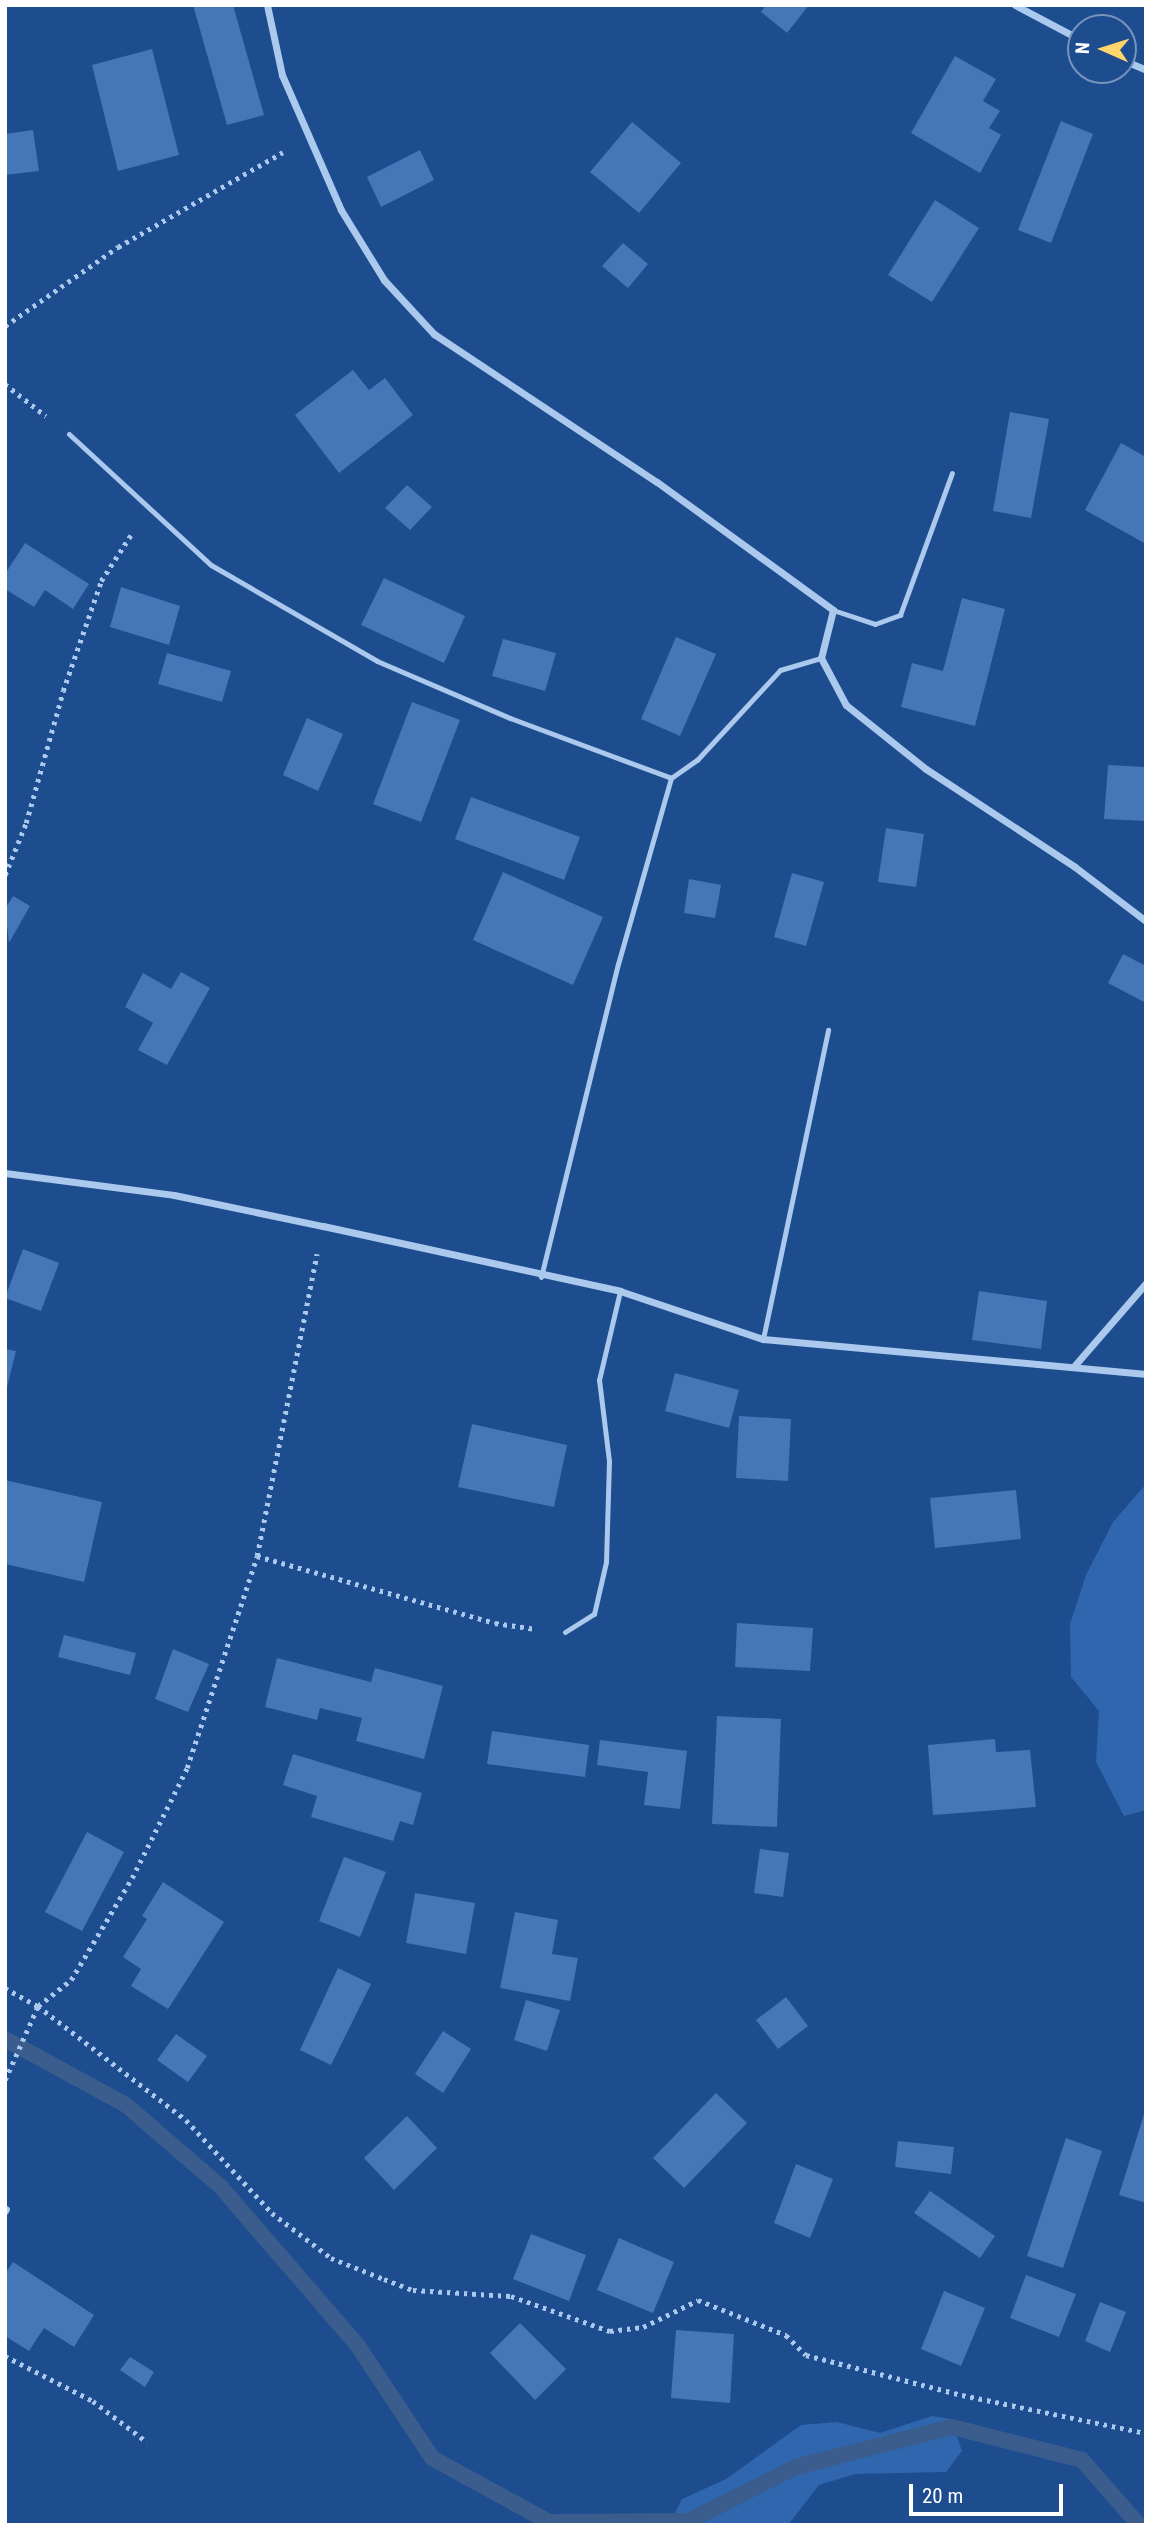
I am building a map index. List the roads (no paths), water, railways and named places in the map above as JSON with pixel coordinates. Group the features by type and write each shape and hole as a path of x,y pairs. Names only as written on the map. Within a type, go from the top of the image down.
{"street":[{"path":"267,5 282,75 341,210 384,280 434,334 657,482 833,610 821,658 846,705 926,769 1075,867 1146,922"},
{"path":"1015,5 1067,33"},
{"path":"5,1173 174,1195 323,1226 541,1277 620,1291 764,1339 1075,1365 1146,1374"},
{"path":"1075,1365 1146,1283"}],"lane":[{"path":"69,434 211,565 377,660 510,718 671,778"},
{"path":"833,610 875,624 900,615 952,473"},
{"path":"541,1277 618,964 671,778 697,761 780,670 821,658"},
{"path":"764,1339 828,1030"},
{"path":"565,1632 594,1614 606,1562 609,1461 599,1380 620,1291"}],"waterway":[{"path":"5,2039 126,2105 220,2186 358,2346 432,2458 549,2522 689,2521 796,2467 952,2427 1082,2460 1139,2525"}]}
